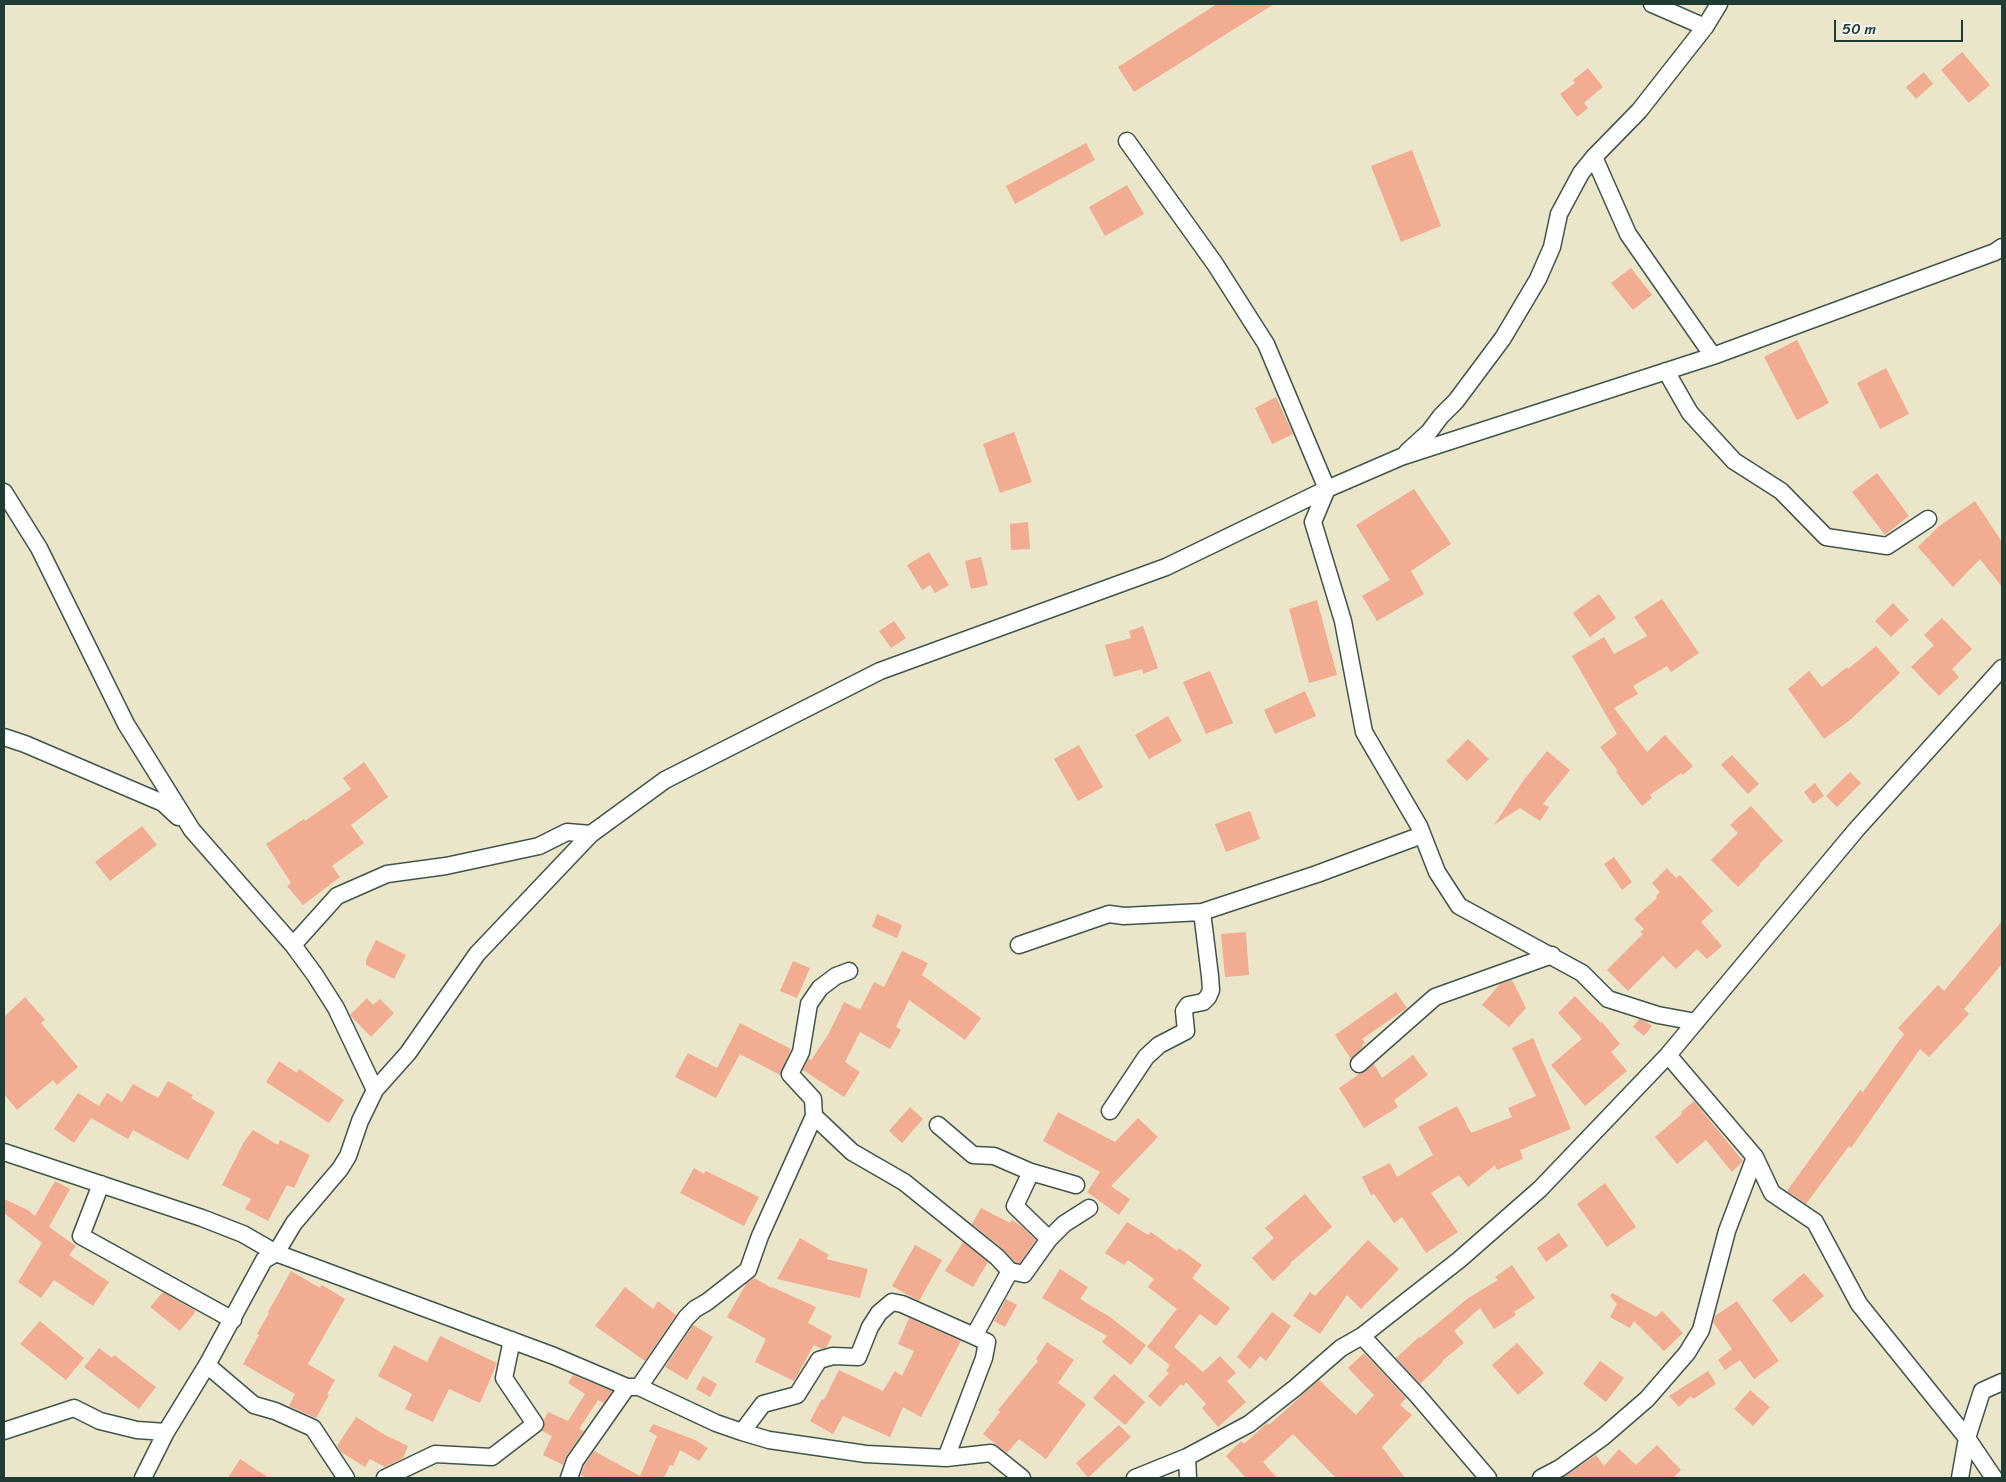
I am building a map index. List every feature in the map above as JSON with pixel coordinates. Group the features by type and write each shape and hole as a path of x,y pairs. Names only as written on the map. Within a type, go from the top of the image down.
{"street":[{"path":"1652,4 1705,28"},
{"path":"1401,457 1429,432 1456,401 1503,338 1538,279 1552,247 1559,214 1581,173 1639,111 1705,28 1719,4"},
{"path":"1127,141 1215,264 1266,344 1327,489 1313,522 1343,621 1364,732 1422,834 1437,872 1459,906 1582,972 1608,999 1658,1015 1696,1022"},
{"path":"1594,157 1628,234 1713,356"},
{"path":"143,1478 166,1432 270,1256 348,1156 360,1120 375,1090 408,1053 477,954 591,834 664,780 880,671 1166,567 1327,489 1401,457 1713,356 1996,252 2002,247"},
{"path":"1666,371 1690,413 1734,461 1781,491 1826,537 1887,546 1928,519"},
{"path":"4,492 39,548 126,724 192,830"},
{"path":"1135,1478 1187,1457 1249,1424 1296,1388 1340,1348 1362,1336 1459,1260 1540,1189 1668,1055 1856,830 2002,668"},
{"path":"4,737 26,744 163,803 192,830 292,945 315,975 336,1008 375,1090"},
{"path":"292,945 337,896 387,874 446,866 539,846 567,832 591,834"},
{"path":"1019,945 1109,914 1124,916 1202,912 1317,874 1422,834"},
{"path":"1110,1112 1146,1057 1159,1045 1186,1030 1184,1010 1188,1006 1202,1002 1208,997 1211,990 1202,912"},
{"path":"1359,1064 1435,997 1552,955"},
{"path":"569,1478 575,1461 686,1318 695,1309 748,1270 760,1236 814,1116 813,1100 790,1074 801,1052 809,1004 820,988 836,976 849,971"},
{"path":"1668,1055 1755,1157 1772,1193 1815,1222 1859,1304 1966,1438 1994,1478"},
{"path":"814,1116 852,1152 904,1182 990,1252 1010,1271 1024,1274 1049,1239 1064,1224 1089,1208"},
{"path":"938,1125 973,1155 994,1156 1031,1172 1076,1185"},
{"path":"4,1152 202,1218 243,1234 270,1256 512,1340 742,1432 770,1440 866,1454 946,1458 991,1453 1022,1478"},
{"path":"1541,1478 1560,1468 1603,1437 1647,1399 1687,1353 1700,1330 1727,1231 1755,1157"},
{"path":"1031,1172 1016,1206 1049,1239"},
{"path":"101,1184 81,1236 233,1320"},
{"path":"974,1336 1010,1271"},
{"path":"742,1432 763,1404 797,1395 819,1360 834,1356 858,1357 870,1327 879,1313 892,1302 902,1304 987,1342 984,1358 946,1458"},
{"path":"1362,1336 1418,1396 1488,1478"},
{"path":"385,1478 435,1454 492,1457 535,1424 504,1378 512,1340"},
{"path":"207,1365 254,1405 313,1428 346,1478"},
{"path":"1960,1478 1966,1438 1982,1392 2002,1382"},
{"path":"4,1431 74,1408 100,1421 138,1430 166,1432"},
{"path":"1187,1457 1188,1478"}],"building":[{"path":"1217,4 1274,4 1134,92 1118,67"},
{"path":"1962,52 1990,85 1969,103 1941,70"},
{"path":"1588,68 1603,87 1584,103 1588,108 1577,117 1560,94 1575,83 1573,80"},
{"path":"1924,72 1933,84 1916,99 1906,87"},
{"path":"1086,143 1095,160 1015,204 1006,186"},
{"path":"1412,150 1441,226 1401,242 1371,166"},
{"path":"1127,185 1144,214 1105,236 1089,207"},
{"path":"1631,268 1652,295 1633,310 1611,283"},
{"path":"1797,340 1829,403 1797,420 1764,357"},
{"path":"1886,368 1909,414 1880,429 1857,383"},
{"path":"1276,397 1293,434 1272,444 1255,408"},
{"path":"1014,432 1032,482 1000,493 983,444"},
{"path":"1877,473 1909,516 1885,535 1852,492"},
{"path":"1414,489 1451,544 1411,571 1424,594 1377,621 1362,596 1390,580 1356,525"},
{"path":"1975,501 2002,542 2002,587 1980,559 1953,587 1918,547 1938,527"},
{"path":"1028,522 1030,549 1011,550 1010,524"},
{"path":"929,552 949,585 935,593 930,585 922,590 907,565"},
{"path":"981,557 988,585 971,589 965,561"},
{"path":"1599,594 1616,618 1590,637 1573,613"},
{"path":"1662,599 1699,653 1671,672 1667,666 1633,686 1638,694 1614,708 1647,752 1665,735 1693,766 1683,775 1681,773 1650,795 1652,798 1642,806 1600,747 1617,734 1572,656 1604,637 1614,654 1647,636 1634,617"},
{"path":"1317,600 1337,675 1309,683 1289,609"},
{"path":"1893,603 1909,620 1891,637 1875,621"},
{"path":"1942,618 1972,649 1952,669 1959,677 1939,696 1911,667 1934,645 1924,635"},
{"path":"894,621 906,638 891,648 879,631"},
{"path":"1143,626 1158,668 1143,674 1142,669 1114,677 1105,645 1131,638 1129,631"},
{"path":"1876,646 1900,673 1850,720 1824,739 1788,689 1809,671 1822,687"},
{"path":"1210,671 1233,723 1206,734 1183,682"},
{"path":"1305,691 1316,716 1275,734 1264,710"},
{"path":"1168,716 1182,741 1149,759 1135,735"},
{"path":"1468,739 1489,759 1467,781 1446,761"},
{"path":"1079,745 1103,787 1078,801 1054,759"},
{"path":"1547,751 1570,770 1543,804 1549,807 1540,821 1520,808 1494,825 1523,781"},
{"path":"1732,755 1759,784 1748,794 1721,765"},
{"path":"364,762 388,797 351,825 364,843 332,866 340,877 303,905 287,886 291,883 266,844 304,819 305,821 351,789 343,778"},
{"path":"1850,772 1861,783 1837,807 1826,796"},
{"path":"1815,783 1824,796 1813,804 1804,792"},
{"path":"1751,806 1783,841 1738,887 1711,860 1738,833 1730,825"},
{"path":"1250,811 1260,839 1226,852 1215,824"},
{"path":"142,826 157,845 110,881 95,862"},
{"path":"1614,857 1632,882 1622,890 1604,864"},
{"path":"1667,868 1676,878 1680,875 1713,911 1701,922 1722,946 1707,959 1697,949 1676,969 1663,956 1628,991 1607,970 1643,934 1640,932 1644,929 1634,919 1657,898 1656,896 1660,892 1652,883"},
{"path":"877,914 902,925 897,938 872,927"},
{"path":"2002,921 2002,964 1964,1009 1969,1014 1929,1057 1920,1049 1851,1148 1849,1146 1806,1204 1787,1191 1860,1090 1863,1092 1904,1034 1898,1028 1938,985 1944,991"},
{"path":"1246,932 1249,975 1225,977 1221,934"},
{"path":"376,940 406,955 394,979 366,965 366,960"},
{"path":"902,951 928,963 922,975 981,1018 965,1040 909,1000 896,1027 901,1030 890,1049 860,1032 845,1062 860,1072 844,1097 803,1070 809,1058 811,1060 828,1035 844,1002 860,1010 874,982 884,987"},
{"path":"793,961 810,968 797,998 780,991"},
{"path":"1512,980 1526,1008 1509,1027 1482,1005 1500,984"},
{"path":"1396,992 1407,1008 1362,1039 1365,1043 1362,1045 1363,1047 1351,1059 1335,1035"},
{"path":"1575,996 1602,1022 1620,1044 1611,1052 1627,1071 1585,1106 1551,1065 1582,1039 1558,1013"},
{"path":"25,997 45,1020 41,1023 78,1067 57,1085 53,1080 17,1110 4,1094 4,1017"},
{"path":"367,998 373,1005 380,999 394,1013 371,1037 350,1015"},
{"path":"1639,1019 1652,1026 1644,1036 1633,1027"},
{"path":"740,1023 791,1049 780,1075 740,1054 716,1098 675,1077 688,1053 717,1068"},
{"path":"1533,1038 1571,1129 1520,1150 1523,1159 1497,1170 1495,1165 1468,1187 1459,1175 1431,1193 1458,1232 1426,1253 1402,1217 1394,1223 1374,1194 1371,1195 1362,1177 1390,1163 1397,1177 1433,1155 1418,1127 1457,1106 1471,1133 1512,1117 1508,1108 1536,1096 1512,1048"},
{"path":"1413,1055 1428,1075 1394,1100 1398,1107 1364,1128 1339,1088 1374,1064 1382,1078"},
{"path":"279,1061 297,1073 299,1069 344,1100 329,1123 266,1082"},
{"path":"168,1081 193,1095 191,1098 215,1112 188,1160 133,1130 128,1139 91,1118 74,1143 54,1129 78,1093 99,1106 107,1093 122,1102 133,1084 158,1098"},
{"path":"1694,1101 1743,1161 1732,1172 1706,1140 1677,1164 1655,1137"},
{"path":"910,1107 923,1119 902,1143 889,1131"},
{"path":"1058,1112 1115,1142 1138,1118 1158,1137 1111,1186 1130,1199 1119,1215 1087,1192 1100,1172 1043,1141"},
{"path":"253,1130 278,1145 280,1140 310,1155 294,1188 287,1185 268,1221 245,1209 251,1199 222,1185 244,1142"},
{"path":"694,1168 704,1174 706,1171 759,1197 744,1226 680,1193"},
{"path":"55,1181 70,1189 49,1227 76,1246 69,1255 109,1282 93,1306 54,1280 41,1298 18,1282 42,1243 4,1213 4,1199 28,1210 35,1216"},
{"path":"1605,1183 1636,1227 1607,1247 1577,1204"},
{"path":"1305,1194 1332,1227 1290,1263 1273,1281 1252,1258 1274,1238 1265,1228"},
{"path":"981,1208 1010,1223 1012,1220 1036,1240 1020,1263 1015,1262 1003,1249 972,1224"},
{"path":"1127,1222 1148,1235 1151,1232 1177,1251 1179,1248 1202,1265 1192,1278 1230,1308 1216,1326 1200,1314 1174,1347 1203,1372 1220,1356 1236,1373 1227,1381 1246,1402 1218,1427 1202,1408 1206,1404 1186,1382 1183,1386 1181,1384 1160,1407 1148,1396 1169,1373 1166,1371 1170,1365 1147,1347 1177,1309 1148,1287 1154,1279 1128,1260 1124,1265 1105,1253"},
{"path":"1559,1233 1568,1246 1546,1262 1537,1248"},
{"path":"800,1238 829,1255 826,1259 868,1269 860,1298 777,1279"},
{"path":"1368,1240 1399,1269 1361,1309 1347,1295 1320,1334 1293,1316 1310,1292 1315,1296"},
{"path":"963,1242 988,1262 973,1287 945,1271"},
{"path":"915,1245 942,1260 919,1301 892,1286"},
{"path":"1512,1265 1535,1298 1514,1312 1516,1315 1494,1329 1480,1308 1454,1331 1464,1343 1442,1361 1420,1384 1396,1358 1467,1299 1498,1280 1495,1277"},
{"path":"1060,1269 1088,1287 1080,1299 1110,1317 1146,1345 1131,1365 1102,1342 1107,1336 1042,1298"},
{"path":"291,1271 320,1288 322,1285 345,1299 308,1364 335,1380 316,1418 289,1406 295,1394 243,1364 259,1335 257,1334 268,1312"},
{"path":"1804,1273 1824,1296 1791,1323 1772,1300"},
{"path":"754,1278 816,1307 808,1323 832,1336 826,1348 822,1349 814,1345 794,1381 755,1362 766,1339 727,1317 746,1284"},
{"path":"625,1287 653,1309 658,1301 676,1315 645,1361 595,1326"},
{"path":"163,1292 196,1311 180,1331 150,1307"},
{"path":"1612,1293 1656,1317 1662,1311 1683,1333 1664,1351 1634,1321 1630,1328 1610,1317 1617,1304 1610,1296"},
{"path":"1006,1299 1017,1305 1005,1327 994,1321"},
{"path":"1737,1301 1779,1361 1754,1379 1740,1360 1725,1370 1718,1360 1732,1349 1713,1322 1715,1316"},
{"path":"1272,1312 1291,1326 1266,1361 1260,1356 1250,1369 1237,1357"},
{"path":"909,1318 961,1341 921,1417 903,1407 890,1437 843,1416 833,1434 810,1421 822,1399 824,1400 839,1370 883,1391 895,1371 902,1376 914,1351 898,1344"},
{"path":"40,1321 84,1358 66,1380 20,1344"},
{"path":"693,1325 713,1337 687,1380 665,1367"},
{"path":"440,1336 497,1363 480,1403 449,1389 433,1422 405,1409 412,1394 378,1376 394,1345 427,1362"},
{"path":"1047,1342 1074,1360 1058,1383 1086,1404 1046,1459 1019,1439 1007,1453 983,1434 1000,1412 998,1410 1038,1361 1036,1359"},
{"path":"1517,1343 1544,1373 1518,1395 1492,1365"},
{"path":"99,1348 112,1358 114,1355 156,1387 139,1409 84,1367"},
{"path":"1364,1353 1406,1398 1400,1405 1412,1415 1382,1447 1405,1478 1336,1478 1293,1434 1263,1462 1277,1478 1246,1478 1226,1456 1241,1441 1244,1444 1267,1423 1269,1425 1319,1380 1356,1415 1374,1395 1348,1368"},
{"path":"1600,1361 1624,1378 1606,1402 1583,1384"},
{"path":"1708,1371 1716,1384 1693,1399 1691,1396 1679,1407 1669,1396"},
{"path":"1114,1374 1145,1402 1125,1425 1093,1398"},
{"path":"573,1375 612,1391 604,1403 598,1400 579,1429 584,1431 567,1455 563,1465 543,1455 552,1436 542,1431 548,1412 568,1421 585,1394 568,1383"},
{"path":"703,1376 717,1384 710,1397 696,1389"},
{"path":"1750,1390 1770,1407 1753,1426 1734,1409"},
{"path":"356,1417 385,1435 408,1446 403,1458 385,1467 370,1459 365,1467 341,1452 337,1446"},
{"path":"653,1424 695,1440 708,1448 699,1461 680,1450 673,1466 670,1465 664,1478 586,1478 581,1475 584,1466 594,1451 640,1476 657,1436 649,1431"},
{"path":"1119,1425 1131,1437 1088,1478 1076,1463"},
{"path":"1657,1445 1681,1470 1673,1478 1562,1478 1596,1455 1604,1466 1619,1449 1636,1465"},
{"path":"240,1459 269,1478 228,1478"}]}
